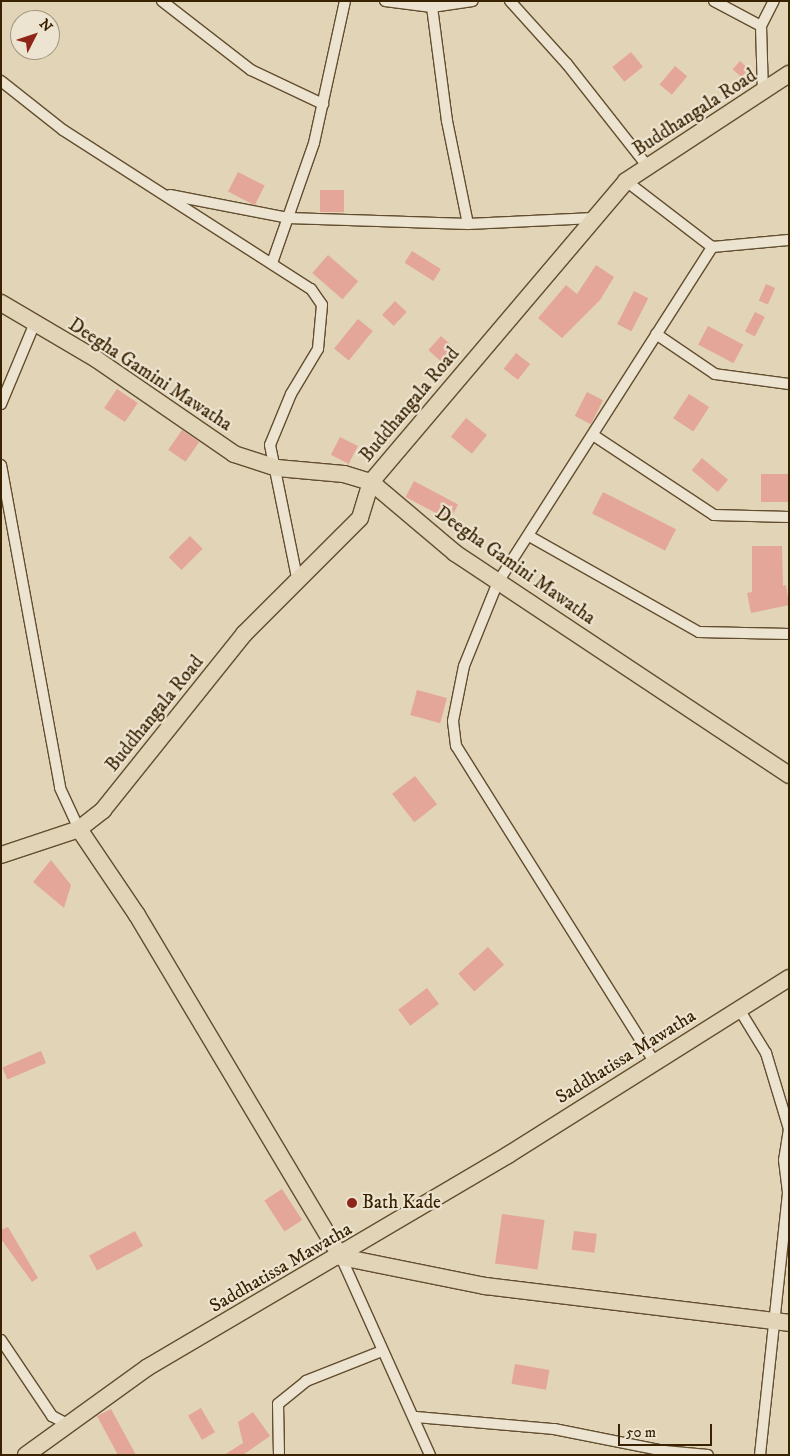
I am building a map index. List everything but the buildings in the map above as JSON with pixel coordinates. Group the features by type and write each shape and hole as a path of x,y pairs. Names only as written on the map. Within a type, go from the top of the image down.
{"main road":[{"name":"Buddhangala Road","path":"1,854 79,829 103,810 244,634 297,578 360,518 371,482 626,181 763,93 789,74"},
{"name":"Deegha Gamini Mawatha","path":"1,303 34,325 96,359 234,454 276,468 344,474 371,482 498,582 789,775"},
{"path":"79,829 137,914 341,1257 485,1286 781,1322"},
{"name":"Saddhatissa Mawatha","path":"26,1455 148,1367 341,1257 789,978"}],"street":[{"path":"162,1 251,70 323,104"},
{"path":"272,263 323,104 345,1"},
{"path":"385,1 432,7 474,1"},
{"path":"510,1 567,64 648,167"},
{"path":"714,1 761,26"},
{"path":"763,93 761,26 774,1"},
{"path":"432,7 447,121 468,224"},
{"path":"1,81 63,130 310,289 322,305 323,330 318,349 291,394 270,445 297,578"},
{"path":"626,181 712,246 789,240"},
{"path":"164,194 288,218 468,224 594,218"},
{"path":"655,1063 456,746 453,721 464,666 498,582 712,246"},
{"path":"1,404 34,325"},
{"path":"656,334 715,374 789,384"},
{"path":"593,435 714,514 789,517"},
{"path":"1,465 60,788 79,829"},
{"path":"529,536 698,632 789,634"},
{"path":"739,1009 766,1053 789,1129 784,1160 788,1192 781,1322 760,1455"},
{"path":"341,1257 382,1351 416,1417 430,1455"},
{"path":"1,1340 52,1416 67,1424"},
{"path":"279,1455 278,1404 306,1381 382,1351"},
{"path":"416,1417 554,1429 664,1451 708,1455"}],"place":[{"name":"Bath Kade","path":"352,1203"}]}
